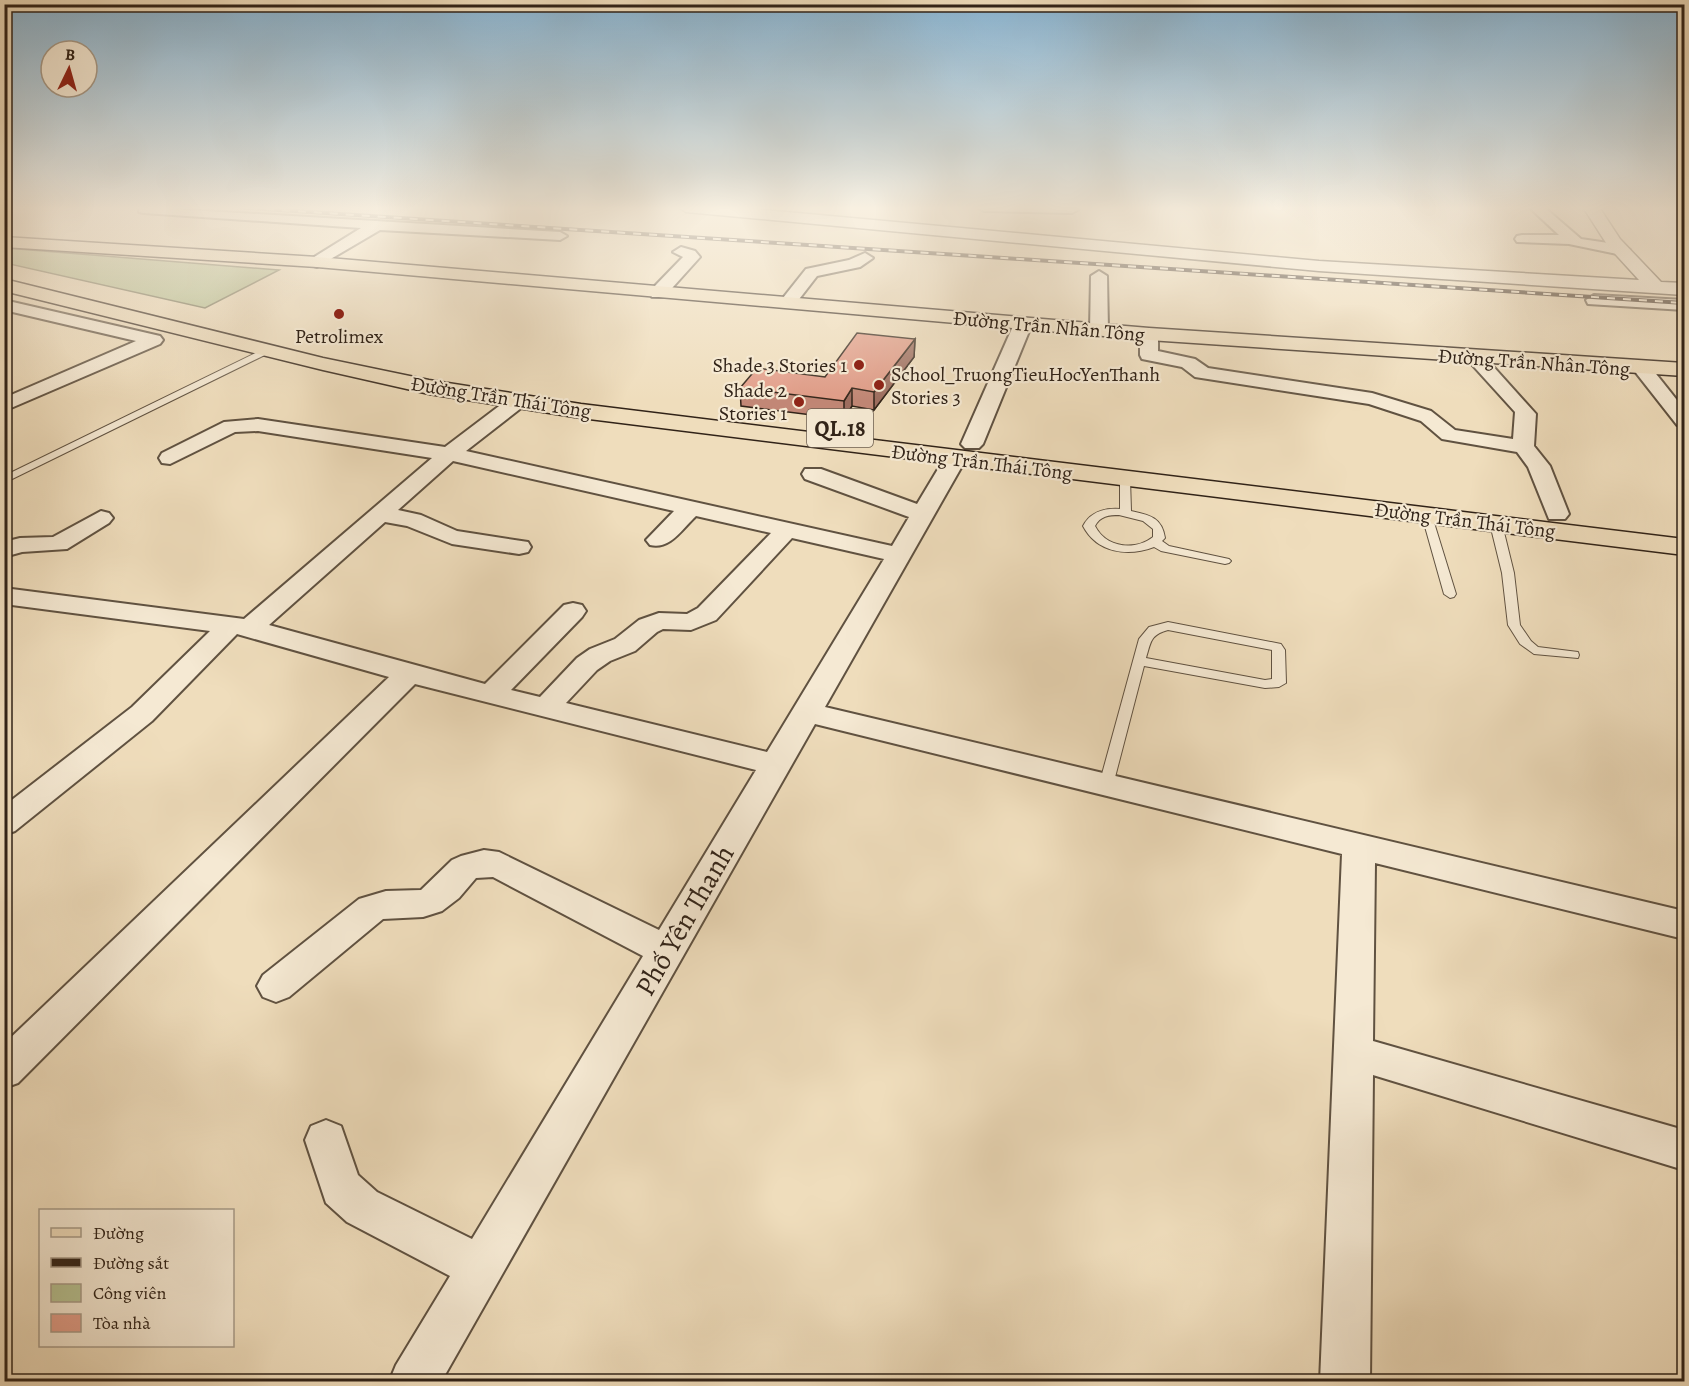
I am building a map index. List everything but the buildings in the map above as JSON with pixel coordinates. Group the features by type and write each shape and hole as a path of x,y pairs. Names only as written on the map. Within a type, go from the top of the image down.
{"main road":[{"name":"Đường Trần Nhân Tông","path":"423,272 1149,334 1475,358 1684,370"},
{"name":"Đường Trần Thái Tông","path":"4,274 441,375 578,396 717,421"},
{"name":"Đường Trần Thái Tông","path":"4,285 429,387 518,401 1557,514 1671,536"},
{"name":"Đường Trần Thái Tông","path":"964,451 1125,479 1427,516 1496,524 1671,536"}],"street":[{"path":"658,293 678,272"},
{"path":"787,303 814,272"},
{"path":"1410,272 1684,289"},
{"path":"1641,272 1654,287"},
{"path":"1099,276 1099,330"},
{"path":"1594,300 1684,306"},
{"path":"4,305 154,340 8,402"},
{"name":"Phố Yên Thanh","path":"413,1382 923,514 964,451 1023,324"},
{"path":"1149,334 1149,355 1188,363 1202,373 1368,400 1427,416 1441,431 1449,435 1524,447"},
{"path":"1475,358 1485,373 1521,405 1526,414 1524,447 1539,466 1557,514"},
{"path":"1642,369 1683,431"},
{"path":"4,823 92,756 240,627 381,514 449,454 518,401"},
{"path":"170,458 217,432 243,424 449,454 899,555"},
{"path":"813,474 923,514"},
{"path":"658,540 692,507"},
{"path":"381,514 413,520 452,537 519,547"},
{"path":"4,550 20,545 57,544 101,518"},
{"path":"547,707 587,664 600,655 625,645 648,626 659,621 691,622 707,614 788,530"},
{"path":"4,596 240,627 409,674 776,765"},
{"path":"491,694 573,611"},
{"path":"4,1070 409,674"},
{"path":"807,712 1684,926"},
{"path":"1345,1382 1359,846"},
{"path":"276,986 371,909 390,903 431,901 466,867 477,863 499,865 666,951"},
{"path":"1353,1053 1684,1150"},
{"path":"326,1140 341,1188 362,1207 480,1267"}],"lane":[{"path":"4,480 268,350"},
{"path":"1125,479 1126,512"},
{"path":"1110,512 1126,512 1139,515 1154,523 1160,533 1155,542 1139,548 1119,547 1101,541 1090,531 1089,526 1095,517 1110,512"},
{"path":"1427,516 1450,594"},
{"path":"1496,524 1508,573 1514,625 1526,644 1534,650 1573,655"},
{"path":"1155,542 1165,549 1225,561"},
{"path":"1106,785 1146,639 1153,630 1168,626 1276,647 1279,650 1279,683 1265,684 1140,661"}],"green space":[{"path":"44,272 276,272 205,308"}],"railway":[{"path":"1211,272 1684,303"}],"place":[{"name":"Petrolimex","path":"339,314"},
{"name":"Shade 3 Stories 1","path":"859,365"},
{"name":"School_TruongTieuHocYenThanh Stories 3","path":"879,385"},
{"name":"Shade 2 Stories 1","path":"799,402"}]}
